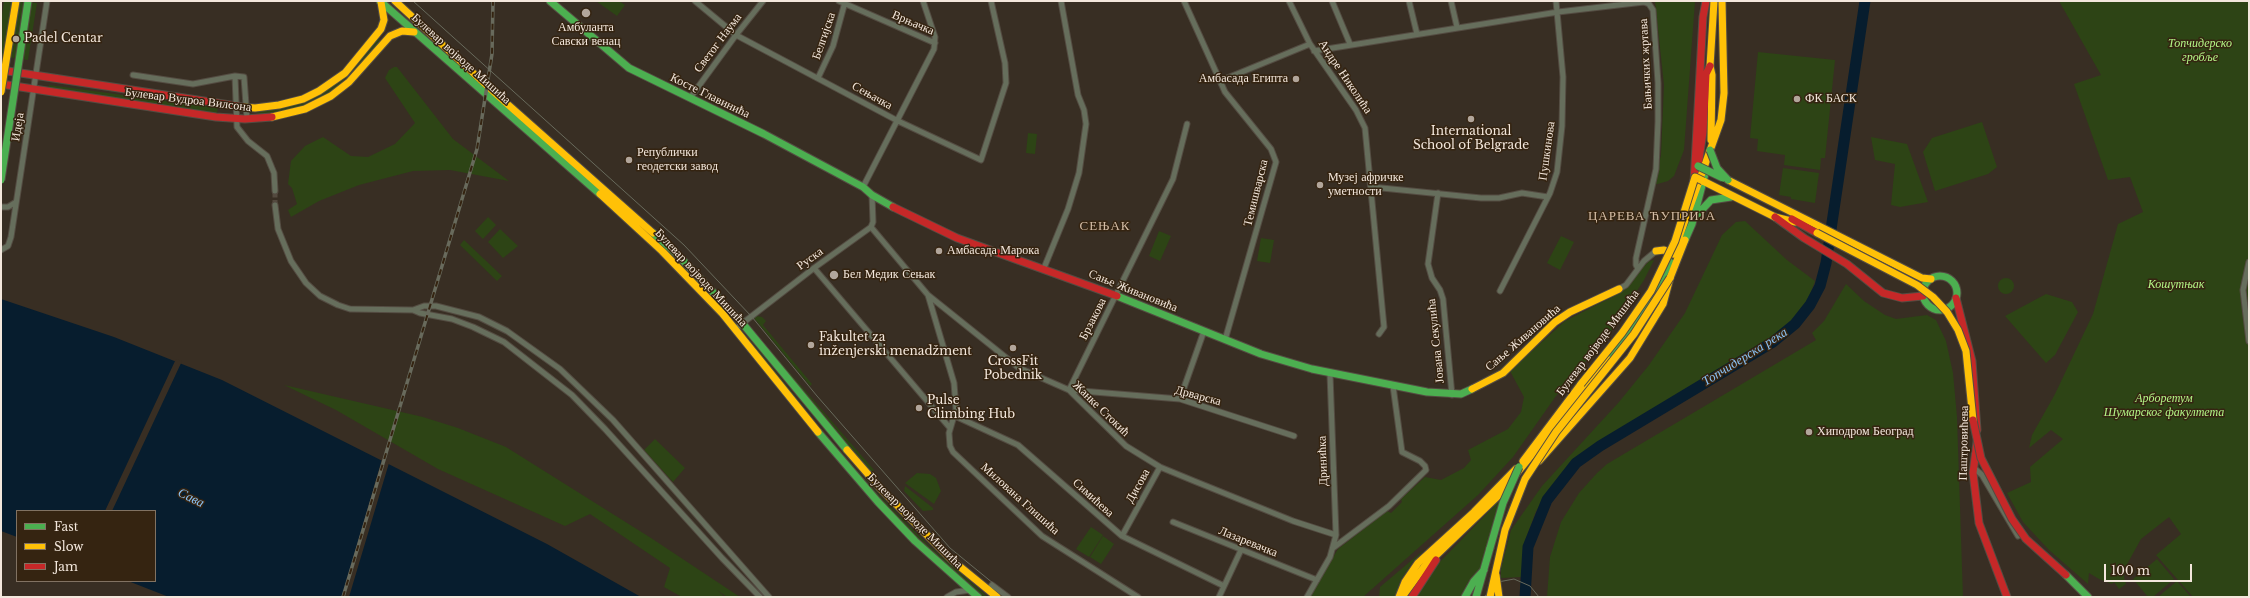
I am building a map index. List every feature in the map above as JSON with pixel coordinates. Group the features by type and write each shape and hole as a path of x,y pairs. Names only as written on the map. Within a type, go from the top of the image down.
{"main road":[{"path":"1,92 16,1"},
{"path":"1,180 28,1"},
{"name":"Булевар војводе Мишића","path":"395,1 502,99 653,231 743,324 821,420 880,488 943,551 997,597"},
{"name":"Косте Главинића","path":"550,1 626,66 764,134 863,187 872,195"},
{"path":"1694,193 1695,142 1706,1"},
{"name":"Булевар војводе Мишића","path":"1490,597 1495,570 1511,512 1530,469 1556,432 1634,334 1670,278 1694,219 1710,150 1712,75 1710,66 1714,1"},
{"path":"1673,254 1694,193 1708,159 1723,110 1722,1"},
{"name":"Булевар Вудроа Вилсона","path":"1,70 236,106 272,106 294,102 319,91 335,81 356,60 381,29 384,20 381,2"},
{"name":"Булевар војводе Мишића","path":"381,2 645,234 696,285 735,329 827,443 878,502 915,541 978,597"},
{"name":"Булевар Вудроа Вилсона","path":"1,84 34,90 236,118 247,119 279,116 313,106 331,96 349,82 390,36 402,31 414,32"},
{"name":"Булевар војводе Мишића","path":"1476,597 1503,503 1519,467 1544,430 1615,342 1650,291 1675,242 1698,166 1703,132 1706,74 1710,66"},
{"path":"1710,150 1717,168 1728,180"},
{"path":"1698,166 1728,180 1778,207 1826,228 1894,262 1922,278 1931,279 1939,276 1950,280 1956,288 1956,298 1951,306 1943,310 1932,308 1927,304 1924,296 1925,286 1931,279"},
{"path":"1695,177 1732,197 1775,217 1795,222 1917,285 1933,297 1947,312 1958,330 1966,351 1975,434 1979,452 1989,477 2010,515 2026,539 2088,597"},
{"name":"Сање Живановића","path":"872,195 936,229 1044,268 1261,354 1330,374 1452,395 1470,391 1488,383 1507,370 1555,322 1570,312 1619,289"},
{"path":"1694,219 1711,200 1732,197"},
{"path":"1778,207 1795,222"},
{"path":"1775,217 1804,238 1847,264 1875,288 1888,295 1897,297 1924,296"},
{"name":"Сање Живановића","path":"1656,251 1664,250 1673,254"},
{"path":"1500,494 1637,323 1670,262"},
{"path":"1402,597 1420,572 1444,548 1500,494 1533,468 1606,386 1636,348 1663,304 1670,278"},
{"name":"Паштровићева","path":"1956,298 1966,332 1972,361 1976,394 1977,438 1974,484 1982,532 2007,597"},
{"name":"Паштровићева","path":"1943,310 1956,316 1966,332"},
{"path":"1399,597 1405,582 1418,563 1474,512 1519,467"},
{"path":"1412,597 1444,548"},
{"path":"1465,597 1474,581 1485,568"},
{"path":"1495,570 1499,597"}],"street":[{"name":"Идеја","path":"1,250 8,246 47,1"},
{"name":"Сењачка","path":"695,1 736,35 898,121 981,160 1004,90 1006,78 1005,63 991,1"},
{"name":"Светог Наума","path":"690,98 763,1"},
{"name":"Врњачка","path":"839,1 935,43"},
{"path":"863,187 898,121 935,43 923,1"},
{"path":"1044,268 1068,209 1077,180 1084,150 1086,124 1084,110 1077,91 1061,1"},
{"name":"Темишварска","path":"1184,1 1229,98 1271,149 1276,162 1225,340"},
{"name":"Андре Николића","path":"1289,1 1314,51 1363,122 1372,187 1384,327 1379,334"},
{"path":"1332,1 1350,44"},
{"path":"1409,1 1417,34"},
{"path":"1451,1 1457,27"},
{"name":"Пушкинова","path":"1500,291 1548,197 1557,172 1562,126 1563,77 1556,1"},
{"name":"Бањичких жртава","path":"1314,51 1350,44 1558,12 1644,2 1649,4 1653,10 1658,83 1656,169 1636,258 1636,265 1638,269"},
{"name":"Белгијска","path":"818,78 833,46 845,3"},
{"path":"1220,81 1310,44"},
{"path":"133,74 193,84 234,76 244,77 247,119"},
{"path":"234,76 236,118 238,127 242,135 264,153 269,161 274,173 275,191"},
{"name":"Брзакова","path":"1069,390 1173,179 1187,124"},
{"path":"1372,187 1495,198 1527,193 1548,197"},
{"name":"Јована Секулића","path":"1438,193 1428,264 1432,278 1440,290 1443,299 1452,395"},
{"path":"871,227 873,222 872,195"},
{"path":"1,207 8,207 16,202"},
{"path":"275,205 278,229 282,240 298,272 313,290 328,301 360,310 390,308 413,310 420,314 464,323 490,335 534,363 572,395 760,597"},
{"name":"Руска","path":"735,329 814,268 871,227"},
{"name":"Жанке Стокић","path":"871,227 928,295 1019,368 1069,390 1120,442 1160,467 1293,521 1336,535"},
{"name":"Сање Живановића","path":"1619,289 1626,285 1649,256 1656,251"},
{"path":"1670,262 1673,254"},
{"path":"2249,262 2243,290 2249,341"},
{"path":"814,268 950,428 955,416 956,403 954,382 928,295"},
{"path":"413,310 424,306 436,306 479,317 507,331 560,369 614,420 769,597"},
{"path":"1180,399 1204,331"},
{"name":"Дринићка","path":"1307,597 1333,548 1336,535 1330,374"},
{"name":"Дринићка","path":"1333,548 1389,506 1426,470 1425,466 1420,461 1401,451 1393,386"},
{"name":"Дрварска","path":"1069,390 1180,399 1294,436"},
{"name":"Симићева","path":"955,416 1018,445 1122,536 1224,586"},
{"name":"Милована Глишића","path":"950,428 949,439 953,452 1038,532 1138,597"},
{"name":"Дисова","path":"1122,536 1160,467"},
{"path":"1974,468 1982,475 2018,536"},
{"name":"Лазаревачка","path":"1173,522 1317,580"},
{"path":"1218,597 1241,550"},
{"name":"Булевар војводе Мишића","path":"988,590 992,585 1008,597"},
{"path":"948,597 956,592 970,590"}],"green space":[{"name":"Padel Centar","path":"4,1 37,3 28,60 1,56 1,22"},
{"path":"596,1 619,1 625,5 617,16"},
{"path":"1655,1 1695,1 1684,150 1674,176 1668,181 1654,185 1661,155 1664,85"},
{"path":"2059,1 2249,1 2249,597 2193,597 2156,555 2181,534 2169,517 2141,539 2125,568 2124,577 2126,584 2119,589 2114,582 2112,584 2089,573 2088,584 2049,550 2023,522 2007,493 2031,482 2030,467 2063,439 2051,430 2029,448 2032,435 2055,394 2093,314 2118,224 2143,212 2130,177 2108,180 2074,84 2101,75"},
{"path":"378,38 381,41 332,92 313,103 287,112 258,116 257,111 284,108 301,103 333,85 349,71"},
{"name":"ФК БАСК","path":"1758,52 1835,60 1825,158 1821,158 1820,170 1784,165 1785,155 1757,151 1758,139 1750,138"},
{"path":"397,67 453,139 509,181 450,170 413,171 359,185 319,201 291,217 288,210 297,204 292,188 288,184 291,161 305,146 323,137 351,156 368,157 395,144 415,123 385,78 389,70"},
{"path":"49,85 218,108 217,113 48,90"},
{"path":"1982,122 1997,167 1988,174 1935,191 1923,152 1932,138"},
{"path":"1028,133 1037,134 1035,154 1026,153"},
{"path":"1871,137 1907,144 1928,202 1900,207 1891,205 1895,164 1875,160"},
{"path":"1783,168 1819,173 1815,203 1791,199 1791,197 1779,195"},
{"path":"488,217 496,225 483,239 475,231"},
{"path":"1745,221 1787,260 1815,281 1803,314 1753,351 1583,453 1559,479 1536,511 1526,538 1521,577 1501,578 1501,569 1511,530 1542,486 1619,402 1649,365 1685,313 1722,235 1736,222"},
{"path":"500,229 518,246 503,258 488,242"},
{"path":"1159,231 1171,236 1160,261 1149,256"},
{"path":"1561,236 1574,242 1560,270 1547,263"},
{"path":"1261,238 1274,240 1270,263 1257,261"},
{"path":"464,240 502,276 497,281 460,245"},
{"path":"1654,260 1644,280 1610,333 1556,396 1513,457 1478,495 1363,597 1309,597 1338,549 1387,511 1391,513 1402,502 1401,499 1425,477 1441,480 1464,468 1471,460 1468,450 1508,429 1521,412 1524,397 1510,371 1565,321 1620,293 1649,261"},
{"path":"2006,278 2012,280 2014,286 2012,292 2006,294 2000,292 1998,286 2000,280"},
{"name":"Хиподром Београд","path":"1846,284 1864,301 1885,315 1896,319 1927,315 1936,320 1946,341 1953,373 1957,417 1963,597 1547,597 1550,557 1561,522 1579,493 1597,473 1607,464 1816,340 1812,333 1824,321"},
{"path":"2046,294 2072,302 2078,312 2055,355 2046,363 2005,316"},
{"path":"756,316 762,317 766,321 763,325 812,384 810,386 754,318"},
{"path":"751,329 874,470 870,472 844,444"},
{"path":"742,332 761,353 819,427 779,378"},
{"path":"284,385 423,417 458,428 506,447 651,538 740,597 727,597 717,590 725,597 682,597 664,587 670,568 590,514 565,526 438,469 336,410"},
{"path":"820,428 876,492 929,546 988,597 983,597 925,546 875,495"},
{"path":"655,439 685,468 673,482 644,450"},
{"path":"917,473 930,474 936,478 941,491 934,504 905,483"},
{"path":"905,486 933,508 933,510 923,511 904,491"},
{"path":"1500,500 1482,567 1467,584 1461,597 1416,597 1434,568"},
{"path":"1091,527 1103,535 1089,557 1076,549"},
{"path":"1103,536 1114,544 1101,564 1090,557"},
{"path":"1425,549 1412,563 1400,582 1395,597 1379,597 1380,587"},
{"path":"2157,559 2174,579 2153,597 2148,597 2133,579"},
{"path":"2177,581 2191,597 2158,597"}],"water":[{"name":"Сава","path":"1,299 114,337 222,380 547,544 641,597 169,597 131,582 156,582 156,510 16,510 16,537 1,531"}],"pier":[{"path":"176,359 182,361 112,510 105,510"},
{"path":"382,459 389,463 349,597 342,597"}],"waterway":[{"name":"Топчидерска река","path":"1525,597 1528,547 1547,500 1576,463 1600,446 1773,342 1795,324 1810,305 1820,286 1826,263 1865,1"}],"tunnel":[{"path":"275,191 275,205"}],"tram line":[{"path":"413,1 684,245 752,317 817,396 950,548 1010,597"},
{"path":"1484,597 1498,582 1514,579 1530,586 1539,597"}],"railway":[{"path":"343,597 477,149 492,54 493,1"}],"traffic: fast":[{"path":"1,180 28,1"},
{"path":"380,1 600,194"},
{"path":"550,1 629,68 764,134 863,187 872,195 893,207"},
{"path":"1710,150 1717,168 1728,180"},
{"path":"1698,166 1723,178"},
{"path":"1685,240 1692,224 1706,170"},
{"path":"1695,217 1711,200 1731,197"},
{"path":"653,233 676,253 743,324 847,450"},
{"path":"1609,360 1647,306 1670,262"},
{"path":"1940,276 1952,281 1957,293 1952,305 1940,310 1928,305 1923,293 1928,281 1940,276"},
{"path":"1117,296 1261,354 1312,369 1427,392 1461,394 1472,389"},
{"path":"818,432 878,502 915,541 978,597"},
{"path":"1490,548 1503,503 1519,467"},
{"path":"1476,597 1490,548"},
{"path":"1465,597 1474,581 1484,570"},
{"path":"2066,575 2088,597"}],"traffic: slow":[{"path":"1,92 16,1"},
{"path":"395,1 496,94 653,233"},
{"path":"1711,140 1712,75 1710,66 1714,1"},
{"path":"1656,251 1664,250 1673,254 1721,120 1724,93 1722,1"},
{"path":"243,107 255,108 279,105 303,99 319,91 345,73 381,29 384,20 381,2"},
{"path":"272,117 305,109 331,96 349,82 390,36 402,31 414,32"},
{"path":"1581,384 1622,333 1651,291 1675,241 1695,177 1703,181"},
{"path":"1728,180 1922,278 1931,279"},
{"path":"1703,181 1775,217 1795,222"},
{"path":"600,194 662,251 722,313 818,432"},
{"path":"1817,233 1917,285 1933,297 1947,312 1958,330 1966,351 1973,420"},
{"path":"1539,461 1630,358 1663,304 1670,278 1685,240"},
{"path":"1490,597 1505,530 1525,479 1556,432 1634,334 1670,278"},
{"path":"1472,389 1503,373 1555,322 1570,312 1619,289"},
{"path":"1402,597 1424,567 1499,495 1609,360"},
{"path":"1523,461 1581,384"},
{"path":"847,450 880,488 953,561 997,597"},
{"path":"1399,597 1405,582 1418,563 1474,512 1516,469"},
{"path":"1496,575 1499,597"}],"traffic: jam":[{"path":"1694,183 1703,17 1706,1"},
{"path":"1698,166 1703,132 1706,74 1710,66"},
{"path":"1,70 243,107"},
{"path":"1,84 216,117 245,119 272,117"},
{"path":"893,207 957,238 1117,296"},
{"path":"1775,217 1804,238 1847,264 1883,293 1902,298 1923,296"},
{"path":"1792,219 1817,233"},
{"path":"1956,298 1972,361 1977,430"},
{"path":"1973,420 1981,458 2012,519 2026,539 2066,575"},
{"path":"1977,442 1973,473 1979,523 2007,597"},
{"path":"1412,597 1436,560"}],"place":[{"name":"Амбуланта Савски венац","path":"586,13"},
{"name":"Padel Centar","path":"16,39"},
{"name":"Амбасада Египта","path":"1296,79"},
{"name":"ФК БАСК","path":"1797,99"},
{"name":"International School of Belgrade","path":"1471,119"},
{"name":"Републички геодетски завод","path":"629,160"},
{"name":"Музеј афричке уметности","path":"1320,185"},
{"name":"Амбасада Марока","path":"939,251"},
{"name":"Бел Медик Сењак","path":"834,275"},
{"name":"Fakultet za inženjerski menadžment","path":"811,345"},
{"name":"CrossFit Pobednik","path":"1013,348"},
{"name":"Pulse Climbing Hub","path":"919,408"},
{"name":"Хиподром Београд","path":"1809,432"}],"district":[{"name":"ЦАРЕВА ЋУПРИЈА","path":"1652,216"},
{"name":"СЕЊАК","path":"1105,226"}],"park label":[{"name":"Топчидерско гробље","path":"2200,51"},
{"name":"Кошутњак","path":"2176,285"},
{"name":"Арборетум Шумарског факултета","path":"2164,406"}]}
